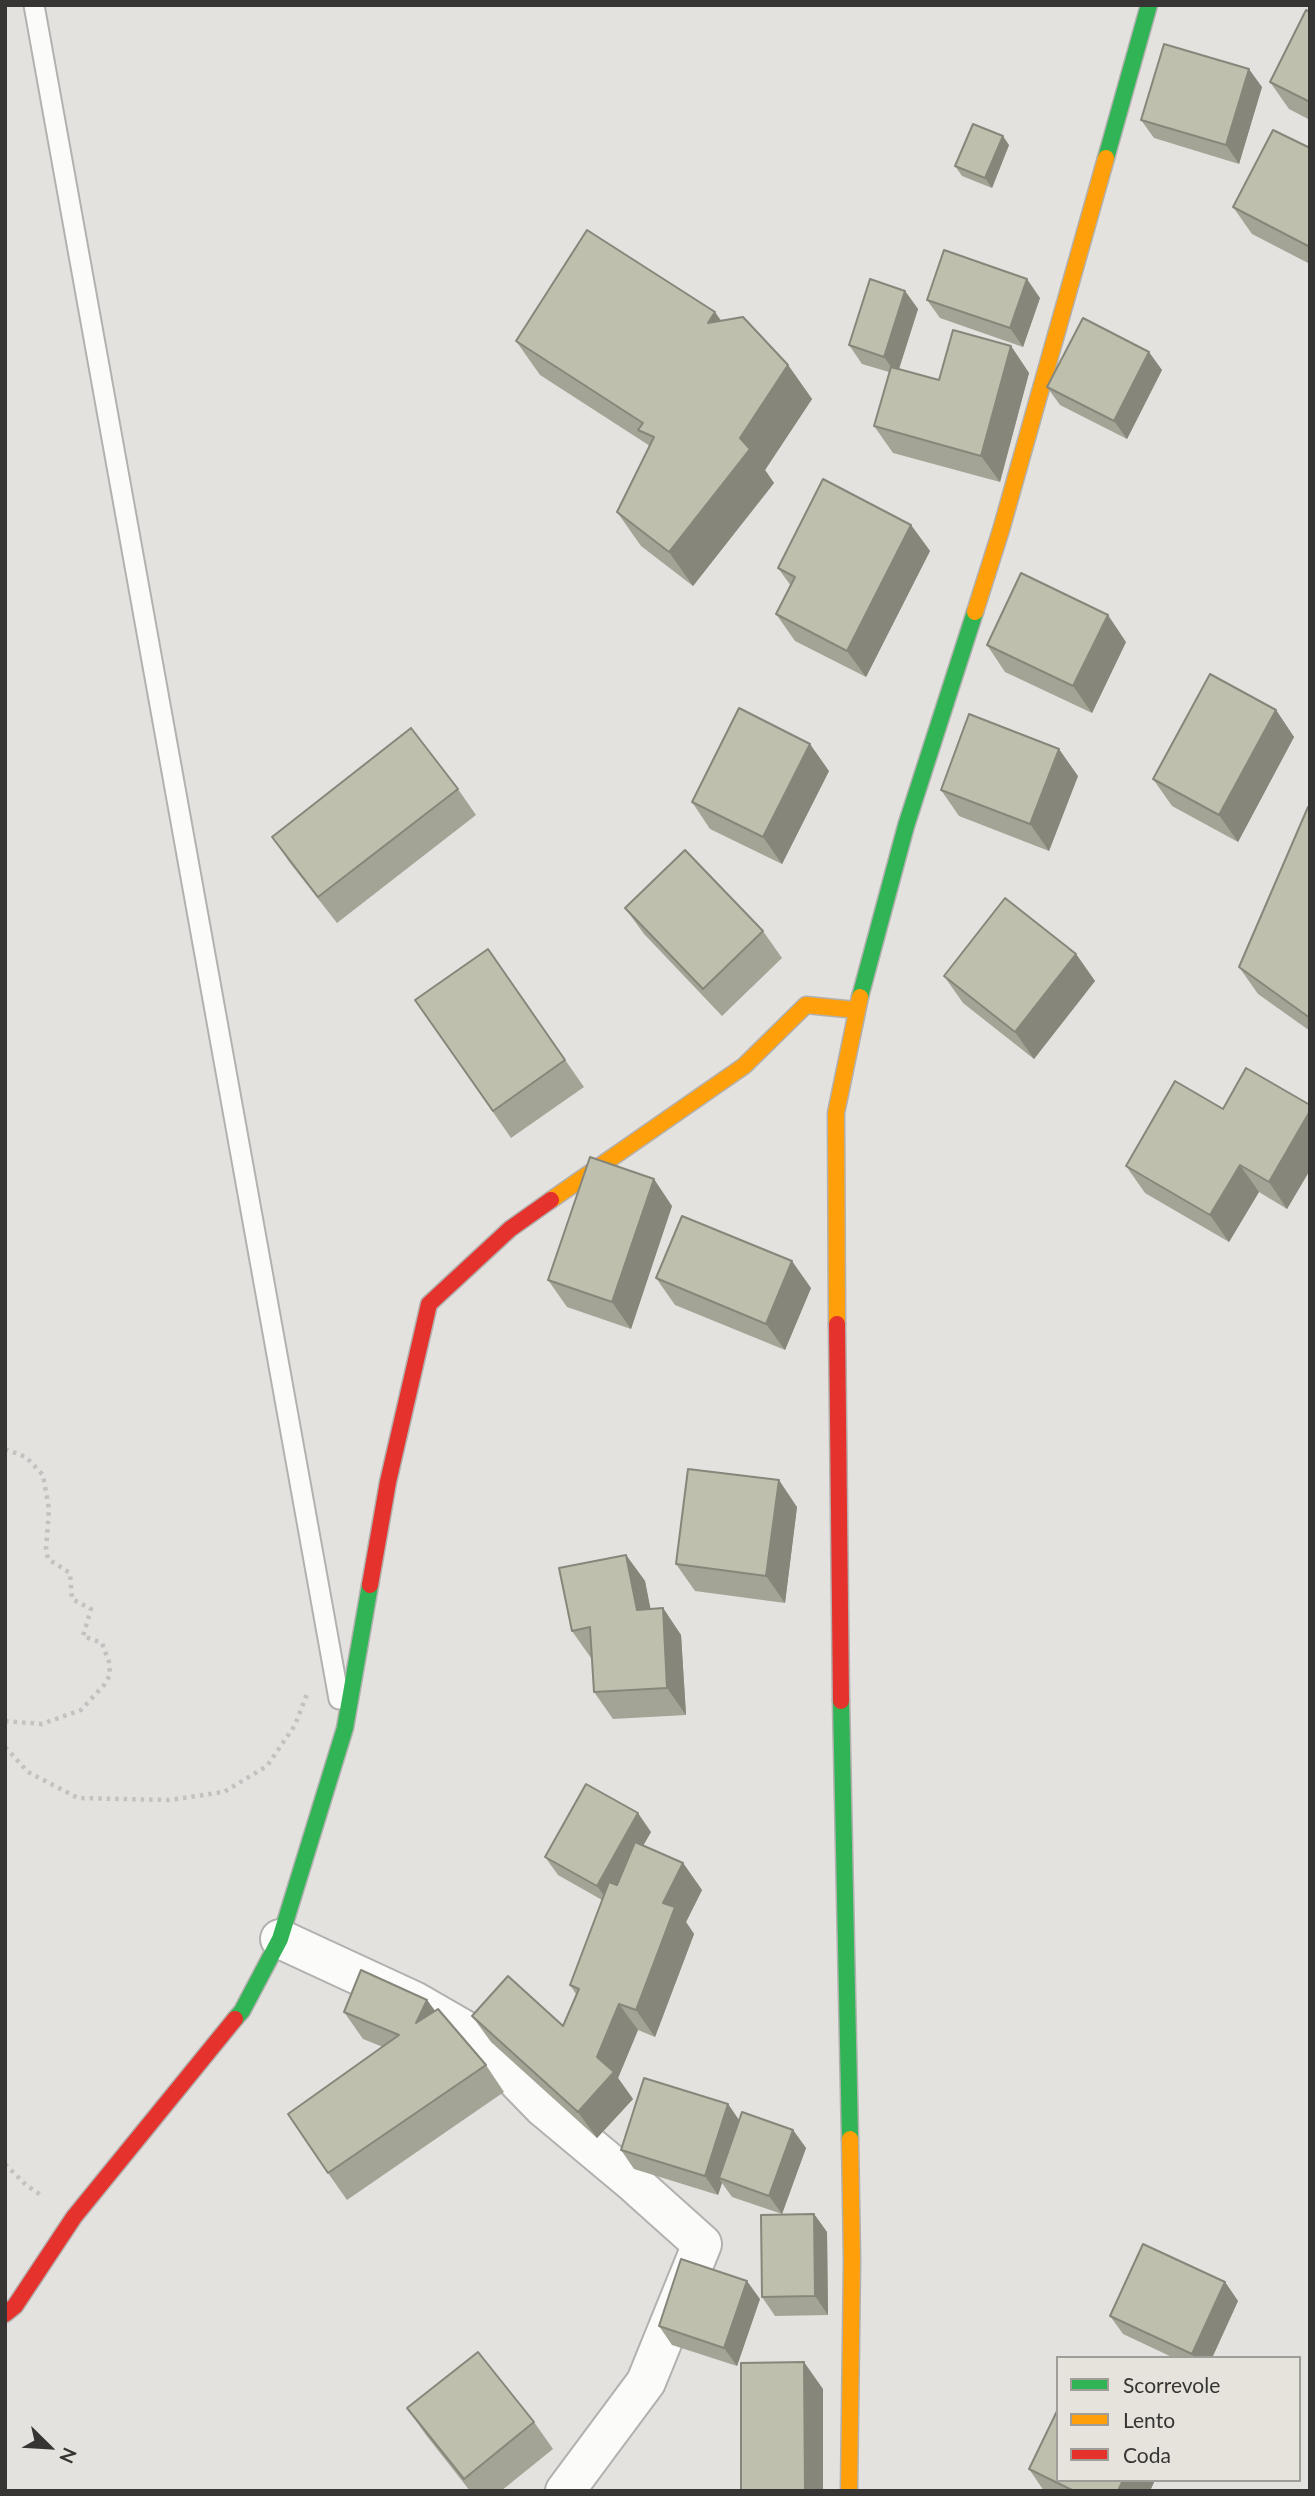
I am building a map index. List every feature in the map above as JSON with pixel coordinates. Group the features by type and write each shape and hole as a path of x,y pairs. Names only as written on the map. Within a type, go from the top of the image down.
{"main road":[{"path":"849,2491 852,2260 838,1574 836,1113 856,1010 906,826 1001,530 1149,5"},
{"path":"5,2314 15,2306 74,2217 242,2011 280,1939 345,1728 388,1482 429,1304 510,1229 744,1066 806,1006 856,1010"}],"street":[{"path":"280,1939 414,2001 473,2035 544,2108 702,2244 646,2382 565,2491"}],"lane":[{"path":"33,5 345,1728"}],"path":[{"path":"5,1449 26,1457 43,1475 49,1508 46,1549 48,1559 70,1573 72,1599 91,1609 83,1636 102,1643 110,1675 81,1710 42,1724 5,1721"},
{"path":"5,1747 28,1772 78,1798 169,1800 225,1792 267,1766 295,1725 307,1693"}],"building":[{"path":"1306,10 1310,12 1310,102 1270,82"},
{"path":"1164,44 1249,69 1226,145 1141,120"},
{"path":"973,124 1003,136 985,178 955,166"},
{"path":"1273,130 1310,148 1310,247 1233,207"},
{"path":"587,230 715,312 708,323 743,317 788,365 740,438 750,449 669,552 617,512 654,437 638,430 643,423 516,341"},
{"path":"944,250 1027,279 1010,328 927,300"},
{"path":"870,279 905,291 884,357 849,345"},
{"path":"1083,318 1149,352 1114,421 1047,387"},
{"path":"953,330 1011,346 981,456 874,426 891,367 939,380"},
{"path":"823,479 911,525 847,651 776,614 795,577 778,568"},
{"path":"1021,573 1108,615 1073,686 987,645"},
{"path":"1210,674 1276,710 1219,815 1153,779"},
{"path":"739,708 810,744 763,837 692,802"},
{"path":"969,714 1059,749 1030,824 941,790"},
{"path":"411,728 458,789 318,897 272,837"},
{"path":"1308,807 1310,809 1310,1018 1239,967"},
{"path":"685,850 763,931 703,989 625,908"},
{"path":"1005,898 1076,954 1015,1032 944,976"},
{"path":"488,949 565,1060 493,1111 415,1000"},
{"path":"1246,1068 1310,1105 1310,1111 1269,1182 1240,1165 1210,1215 1126,1166 1175,1081 1223,1109"},
{"path":"590,1157 654,1179 612,1302 548,1280"},
{"path":"682,1216 792,1261 766,1324 656,1278"},
{"path":"688,1469 779,1480 766,1576 676,1564"},
{"path":"626,1555 637,1610 663,1608 667,1688 594,1692 590,1627 572,1631 559,1568"},
{"path":"586,1784 638,1813 597,1886 545,1857"},
{"path":"635,1842 683,1863 663,1903 675,1907 636,2010 619,2004 597,2057 614,2072 578,2112 472,2016 508,1976 563,2026 579,1989 570,1985 609,1882 617,1885"},
{"path":"361,1970 427,2000 416,2023 438,2009 486,2065 328,2173 288,2114 399,2035 344,2012"},
{"path":"644,2078 728,2104 705,2176 621,2150"},
{"path":"742,2112 793,2130 769,2196 719,2178"},
{"path":"814,2214 815,2296 762,2297 761,2215"},
{"path":"1143,2244 1225,2282 1192,2354 1110,2316"},
{"path":"681,2259 747,2281 724,2348 659,2326"},
{"path":"478,2352 534,2422 464,2479 407,2408"},
{"path":"804,2362 805,2491 741,2491 741,2363"},
{"path":"1056,2413 1056,2482 1122,2482 1118,2491 1074,2491 1029,2469"}],"traffic: fast":[{"path":"1106,158 1149,5"},
{"path":"860,997 906,826 975,612"},
{"path":"235,2019 242,2011 280,1939 345,1728 370,1585"},
{"path":"841,1701 850,2139"}],"traffic: slow":[{"path":"975,612 1001,530 1106,158"},
{"path":"837,1324 836,1113 860,997"},
{"path":"551,1200 744,1066 806,1005 856,1010"},
{"path":"849,2491 852,2260 850,2139"}],"traffic: jam":[{"path":"370,1585 388,1482 429,1304 510,1229 551,1200"},
{"path":"837,1324 841,1701"},
{"path":"5,2314 15,2306 74,2217 235,2019"}]}
